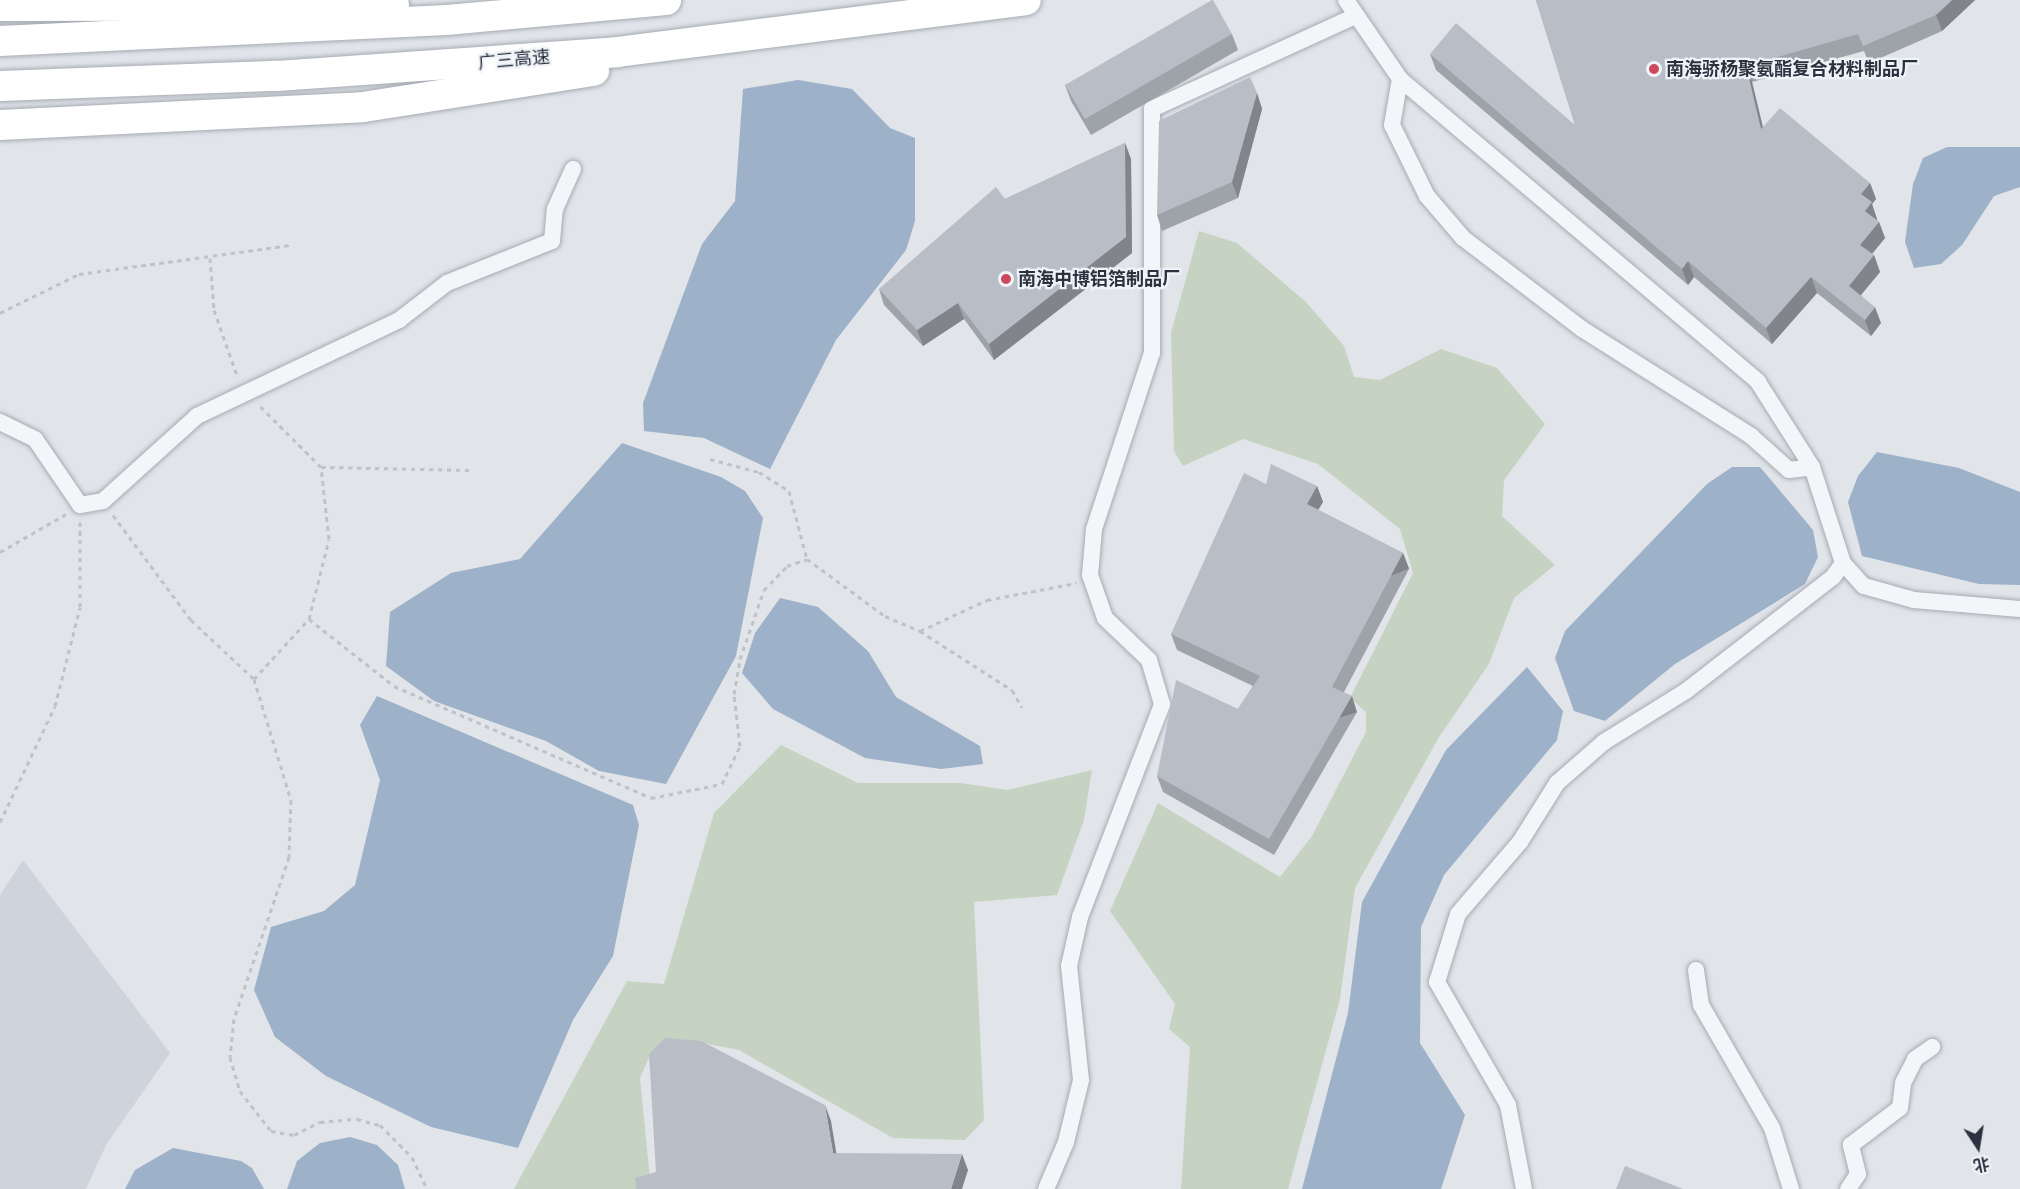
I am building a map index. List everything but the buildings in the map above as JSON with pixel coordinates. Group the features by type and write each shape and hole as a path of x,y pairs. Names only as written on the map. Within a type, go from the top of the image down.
{"highway":[{"path":"0,41 151,38 601,7 666,0"},
{"name":"广三高速","path":"0,86 115,85 464,64 734,39 1026,0"},
{"path":"0,6 601,7"},
{"path":"0,126 363,107 579,74 734,39"}],"street":[{"path":"1346,0 1353,17 1400,79 1758,382 1812,467 1843,563 1864,586 1914,600 2020,609"},
{"path":"1046,1189 1066,1142 1081,1080 1069,966 1080,917 1162,704 1149,660 1105,618 1092,581 1094,530 1152,353 1152,109 1353,17"},
{"path":"1400,79 1392,125 1427,196 1463,238 1582,329 1751,436 1790,470 1812,467"},
{"path":"0,422 35,439 80,505 103,501 197,416 399,320 447,283 552,241 555,209 573,169"},
{"path":"1524,1189 1508,1105 1437,982 1458,914 1520,842 1557,783 1604,742 1686,691 1833,578 1843,563"},
{"path":"1696,970 1701,1005 1772,1128 1791,1189"},
{"path":"1848,1189 1858,1174 1851,1145 1900,1108 1903,1083 1915,1059 1932,1047"}],"path":[{"path":"0,313 79,274 210,258 290,244"},
{"path":"210,258 214,310 246,393 298,438 321,467 329,539 309,619 254,679"},
{"path":"710,459 759,472 789,491 807,559 885,616 920,631 1012,690 1022,707"},
{"path":"321,467 469,470"},
{"path":"103,501 191,620 254,679 291,800 289,857 234,1019 230,1058 240,1091 272,1131 294,1135 320,1122 357,1119 380,1125 412,1157 427,1189"},
{"path":"0,552 80,505"},
{"path":"0,822 58,695 80,607 80,505"},
{"path":"309,619 393,686 651,798 722,784 740,746 734,694 740,659 764,590 787,566 807,559"},
{"path":"920,631 987,600 1092,581"}],"shaded area":[{"path":"23,860 170,1053 106,1145 86,1189 0,1189 0,895"}],"green space":[{"path":"1199,231 1237,243 1306,302 1344,346 1354,377 1380,380 1441,349 1497,368 1545,424 1504,480 1502,516 1555,565 1514,598 1489,664 1439,737 1355,888 1340,999 1288,1189 1181,1189 1190,1047 1169,1029 1175,1004 1110,911 1158,803 1280,877 1312,836 1366,732 1366,712 1350,698 1413,573 1400,529 1318,464 1243,439 1183,466 1174,451 1171,333"},
{"path":"781,745 858,783 961,783 1007,790 1092,770 1084,820 1057,895 974,902 984,1120 965,1140 893,1138 739,1050 686,1040 652,1051 640,1078 651,1189 514,1189 627,981 664,984 714,813"}],"water":[{"path":"798,80 852,89 890,128 915,138 915,221 906,250 836,340 770,469 704,438 644,431 643,403 702,244 735,201 743,89"},
{"path":"1947,147 2020,147 2020,187 1994,196 1962,245 1941,264 1914,268 1905,242 1913,184 1923,158"},
{"path":"622,443 721,477 745,491 763,518 736,656 666,784 599,771 546,741 434,701 386,666 390,612 451,573 520,559"},
{"path":"1877,452 1959,468 2020,492 2020,585 1979,584 1862,556 1848,502 1858,476"},
{"path":"1732,467 1760,467 1813,530 1818,557 1805,584 1675,664 1605,721 1574,711 1555,658 1565,631 1707,484"},
{"path":"780,598 818,607 868,651 896,697 980,746 983,764 941,769 865,758 773,709 742,673 755,633"},
{"path":"1527,667 1563,711 1557,740 1444,875 1421,927 1420,1043 1465,1115 1441,1189 1302,1189 1348,1013 1362,902 1446,750"},
{"path":"377,696 633,805 639,825 613,956 573,1020 518,1148 431,1127 326,1076 275,1037 254,990 271,927 324,911 355,885 380,780 360,725"},
{"path":"350,1137 377,1145 398,1165 405,1189 287,1189 297,1161 320,1143"},
{"path":"173,1148 241,1161 252,1168 264,1189 125,1189 135,1170"}],"place":[{"name":"南海骄杨聚氨酯复合材料制品厂","path":"1654,69"},
{"name":"南海中博铝箔制品厂","path":"1006,279"}]}
